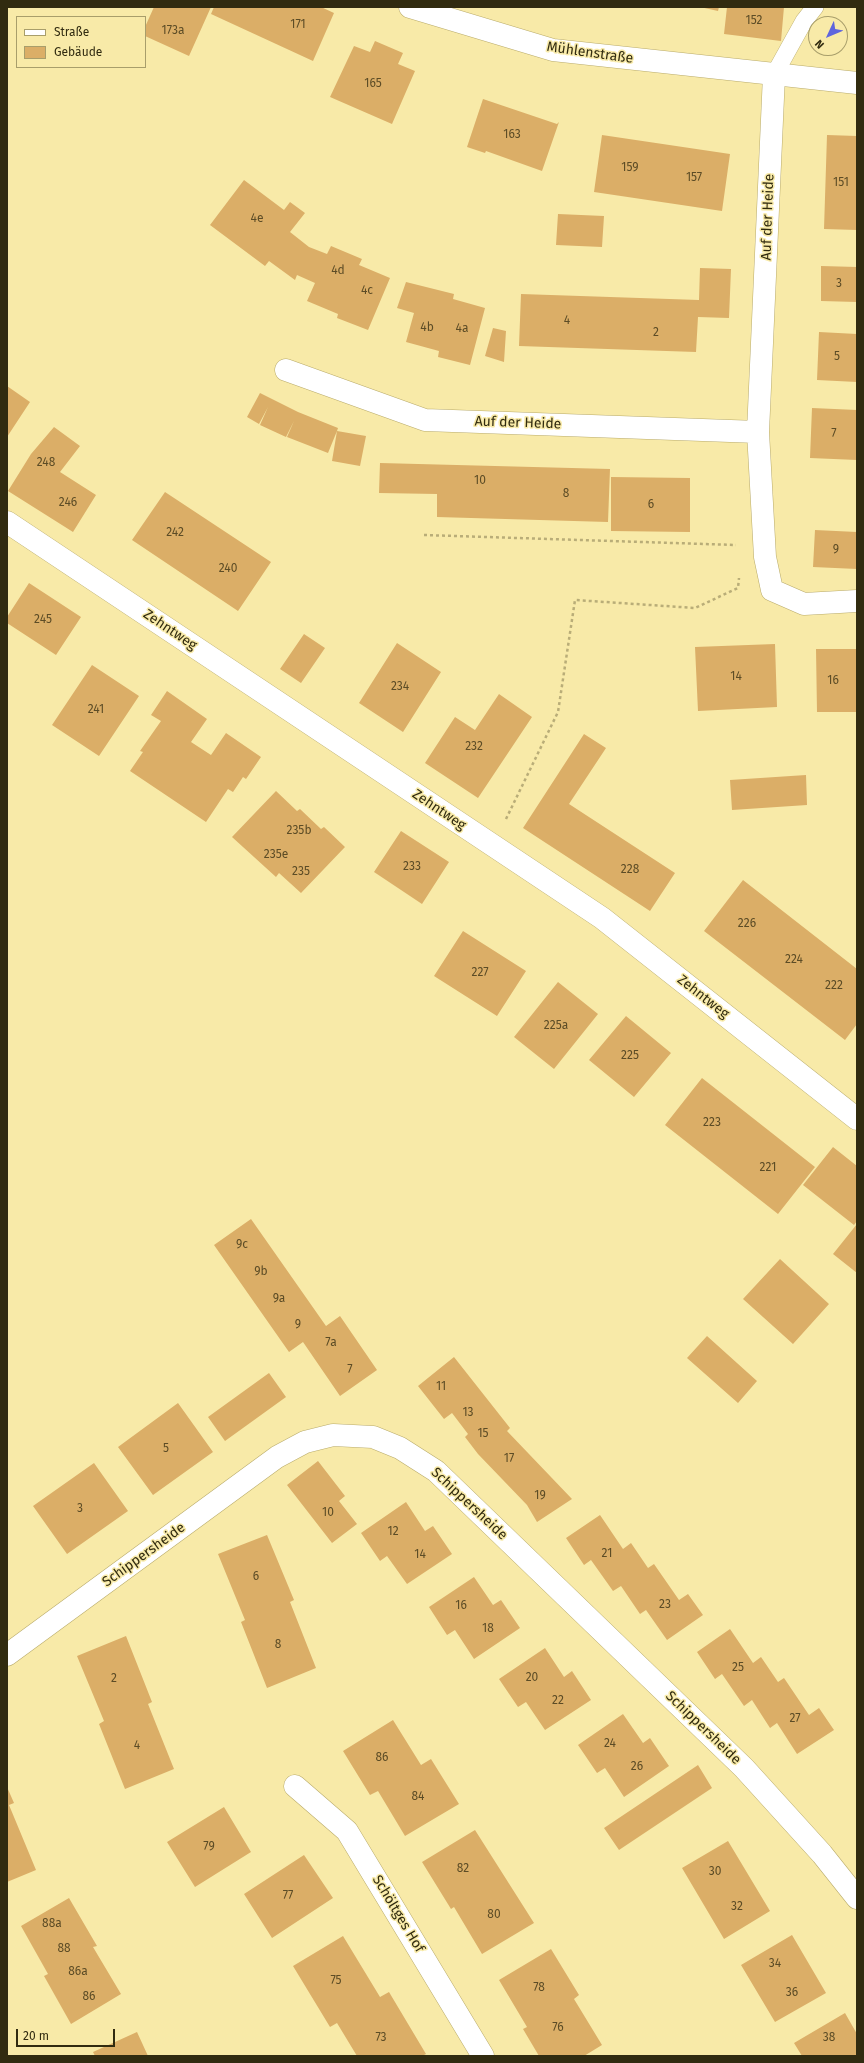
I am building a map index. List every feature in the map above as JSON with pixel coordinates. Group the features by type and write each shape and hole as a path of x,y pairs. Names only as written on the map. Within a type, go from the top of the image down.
{"street":[{"name":"Mühlenstraße","path":"410,7 553,50 857,83"},
{"name":"Auf der Heide","path":"774,75 758,432 764,546 772,590 804,604 857,601"},
{"name":"Auf der Heide","path":"286,370 425,420 758,432"},
{"name":"Zehntweg","path":"7,522 602,918 857,1119"},
{"name":"Schippersheide","path":"7,1655 277,1457 305,1442 333,1435 373,1437 400,1448 436,1471 744,1768 822,1854 857,1898"},
{"name":"Schöltges Hof","path":"295,1786 347,1831 484,2056"}],"lane":[{"path":"774,75 804,21 815,7"}],"path":[{"path":"424,535 764,546"},
{"path":"492,845 558,712 576,600 695,608 738,588 739,574"}],"building":[{"path":"154,7 211,7 189,56 146,36 146,25"},
{"path":"214,7 321,7 334,13 313,61 211,14"},
{"path":"700,7 719,7 718,11"},
{"path":"727,7 784,7 781,41 724,34"},
{"path":"375,41 403,53 398,64 415,71 392,124 330,97 354,46 370,52"},
{"path":"483,99 557,124 559,122 542,171 486,151 485,153 467,147"},
{"path":"602,135 730,154 722,211 594,192"},
{"path":"827,135 857,136 857,230 824,229"},
{"path":"244,180 284,210 290,202 305,213 290,232 309,247 327,254 331,246 362,259 359,265 390,278 368,330 337,318 338,314 307,301 315,283 297,275 295,280 269,261 265,266 210,225"},
{"path":"558,214 604,216 602,247 556,245"},
{"path":"821,266 857,267 857,302 821,301"},
{"path":"700,268 731,269 729,318 698,317 696,352 519,346 521,294 699,300"},
{"path":"406,282 454,294 453,299 485,308 470,365 438,357 439,351 406,342 414,313 397,308"},
{"path":"493,328 506,331 504,362 485,356"},
{"path":"819,332 857,334 857,382 817,380"},
{"path":"7,386 30,402 7,437"},
{"path":"260,393 298,412 338,428 328,453 287,437 294,421 286,437 260,425 268,407 259,424 247,417"},
{"path":"812,408 857,410 857,460 810,458"},
{"path":"54,427 80,446 60,472 96,495 73,532 8,491 31,454"},
{"path":"337,431 366,436 360,466 332,461"},
{"path":"380,463 610,469 608,522 437,517 437,494 379,493"},
{"path":"611,477 690,478 690,532 611,531"},
{"path":"165,492 271,562 238,611 132,540"},
{"path":"815,530 857,532 857,569 813,567"},
{"path":"29,583 81,617 56,655 7,623 7,617"},
{"path":"304,634 325,648 301,683 280,669"},
{"path":"397,643 441,672 403,732 359,703"},
{"path":"775,644 777,707 698,711 695,647"},
{"path":"816,649 857,649 857,712 817,712"},
{"path":"92,665 139,696 99,756 52,725"},
{"path":"167,691 207,719 191,742 211,755 226,733 261,757 246,779 243,777 233,792 228,789 206,822 130,771 143,752 140,751 161,721 151,715"},
{"path":"499,694 532,717 478,798 425,763 455,717 475,730"},
{"path":"584,734 606,748 569,804 675,873 650,911 523,828"},
{"path":"806,775 807,805 732,810 730,780"},
{"path":"276,791 297,811 300,809 321,829 324,827 345,847 301,893 279,873 276,877 232,837"},
{"path":"401,831 449,862 422,904 374,872"},
{"path":"743,880 857,969 857,1024 845,1040 704,931"},
{"path":"463,931 526,971 497,1016 434,976"},
{"path":"558,982 598,1014 554,1069 514,1037"},
{"path":"626,1016 671,1053 634,1097 589,1060"},
{"path":"702,1078 815,1167 778,1214 665,1125"},
{"path":"833,1147 857,1166 857,1221 854,1225 803,1185"},
{"path":"251,1219 326,1326 340,1316 377,1370 340,1396 303,1342 289,1352 214,1245"},
{"path":"857,1224 857,1273 833,1254"},
{"path":"780,1259 829,1304 793,1344 743,1299"},
{"path":"707,1336 757,1381 738,1403 687,1358"},
{"path":"454,1357 510,1428 507,1431 572,1499 537,1522 527,1505 478,1454 465,1437 468,1434 452,1413 444,1419 418,1386"},
{"path":"269,1373 286,1397 225,1441 208,1417"},
{"path":"178,1403 213,1452 153,1495 118,1447"},
{"path":"318,1461 345,1496 339,1501 357,1524 332,1543 287,1485"},
{"path":"94,1463 128,1511 67,1554 33,1506"},
{"path":"406,1502 425,1531 433,1526 452,1554 407,1584 387,1556 380,1561 361,1533"},
{"path":"600,1515 623,1549 631,1543 648,1568 654,1564 679,1600 688,1594 703,1615 667,1640 646,1610 640,1614 621,1586 613,1591 591,1560 584,1565 566,1538"},
{"path":"267,1535 294,1600 290,1602 316,1668 267,1688 241,1622 245,1620 218,1554"},
{"path":"474,1577 493,1605 501,1600 520,1628 474,1659 455,1630 447,1635 429,1607"},
{"path":"730,1629 753,1663 761,1657 778,1682 784,1678 809,1715 819,1708 834,1730 797,1754 777,1723 770,1728 752,1700 744,1706 722,1674 715,1679 697,1652"},
{"path":"126,1636 152,1702 148,1704 174,1769 125,1789 99,1724 104,1721 77,1656"},
{"path":"545,1648 564,1677 572,1671 591,1700 545,1730 526,1702 518,1707 499,1679"},
{"path":"623,1714 643,1743 650,1738 669,1766 624,1797 605,1768 597,1773 578,1745"},
{"path":"393,1720 421,1765 431,1759 459,1804 405,1836 378,1791 370,1795 343,1751"},
{"path":"698,1765 712,1788 619,1850 604,1828"},
{"path":"7,1787 14,1803 9,1805 36,1870 7,1882"},
{"path":"224,1807 251,1852 195,1887 167,1842"},
{"path":"475,1830 534,1923 482,1954 454,1907 451,1909 422,1862"},
{"path":"728,1841 770,1911 724,1939 682,1868"},
{"path":"304,1855 333,1898 272,1938 244,1894"},
{"path":"69,1898 97,1946 93,1947 121,1994 71,2024 44,1976 48,1974 21,1926"},
{"path":"792,1935 826,1993 775,2022 741,1965"},
{"path":"343,1936 380,1997 389,1992 426,2054 422,2056 357,2056 337,2023 330,2027 293,1966"},
{"path":"551,1949 579,1995 574,1999 602,2045 584,2056 539,2056 523,2029 527,2027 499,1980"},
{"path":"845,2013 857,2034 857,2056 802,2056 794,2043"},
{"path":"137,2032 148,2056 95,2056 93,2052"}]}
